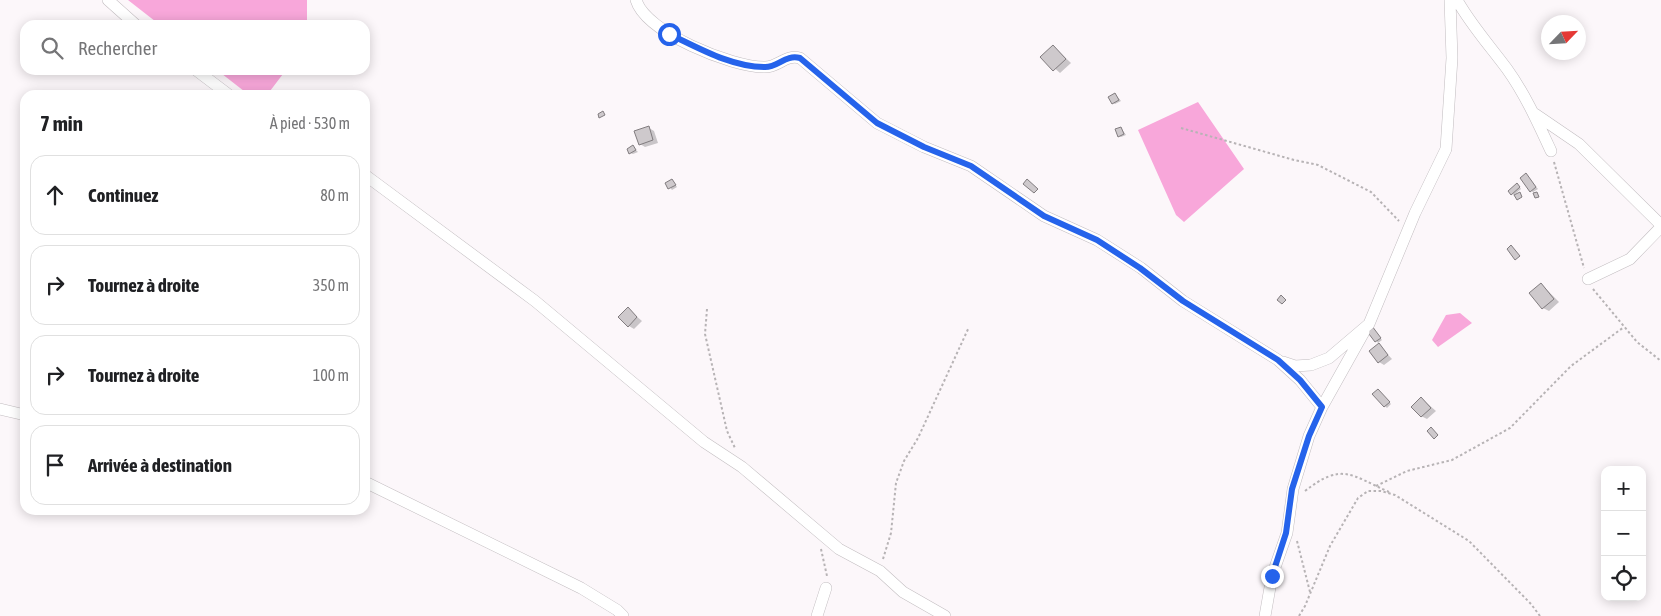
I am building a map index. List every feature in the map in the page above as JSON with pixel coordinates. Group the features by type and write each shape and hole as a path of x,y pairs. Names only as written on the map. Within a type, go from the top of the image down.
{"street":[{"path":"108,0 130,20"},
{"path":"636,0 648,19 669,34 709,53 748,65 765,68 792,56 800,58 877,123 924,147 971,166 1044,216 1097,240 1140,268 1183,301 1278,360 1300,380 1322,407"},
{"path":"1265,616 1272,576 1286,533 1292,489 1309,436 1322,407 1368,324 1408,229 1446,149 1452,58 1450,0"},
{"path":"1457,0 1468,20 1508,71 1534,113 1551,151"},
{"path":"203,75 222,90"},
{"path":"1534,113 1579,144 1661,226 1630,259 1588,279"},
{"path":"370,179 535,301 704,442 742,467 839,549 880,571 903,592 946,616"},
{"path":"1278,360 1295,366 1311,365 1329,358 1368,324"},
{"path":"0,408 20,414"},
{"path":"370,484 581,588 617,610 622,616"},
{"path":"817,616 826,588"}],"path":[{"path":"1181,128 1286,158 1318,165 1371,192 1387,212 1408,229"},
{"path":"707,309 705,334 727,431 735,449"},
{"path":"880,571 891,533 896,483 901,469 969,327"},
{"path":"1376,486 1407,471 1452,460 1510,428 1571,366 1624,327"},
{"path":"1304,492 1324,478 1343,472 1395,495 1469,541 1531,604 1540,616"},
{"path":"1299,616 1330,546 1358,498 1368,491 1381,491 1395,495"},
{"path":"1296,539 1310,594"},
{"path":"821,549 827,574 826,588"}],"shaded area":[{"path":"128,0 307,0 307,20 154,20"},
{"path":"223,75 282,75 271,90 243,90"},
{"path":"1198,102 1244,169 1184,222 1176,215 1138,130"},
{"path":"1460,313 1472,323 1438,347 1432,340 1446,315"}],"building":[{"path":"1053,45 1066,59 1053,71 1040,57"},
{"path":"1115,93 1119,100 1112,104 1108,97"},
{"path":"603,111 605,115 599,118 598,114"},
{"path":"649,126 653,140 639,145 634,131"},
{"path":"1121,127 1124,134 1118,137 1115,129"},
{"path":"633,145 636,150 629,154 627,149"},
{"path":"1526,173 1536,187 1530,192 1520,178"},
{"path":"672,179 676,185 668,189 665,183"},
{"path":"1027,179 1038,189 1034,193 1023,184"},
{"path":"1517,183 1520,187 1511,195 1508,191"},
{"path":"1520,192 1522,197 1517,200 1514,195"},
{"path":"1537,192 1539,197 1535,198 1533,193"},
{"path":"1511,245 1520,256 1515,260 1507,249"},
{"path":"1541,283 1554,299 1542,309 1529,293"},
{"path":"1281,295 1286,300 1282,304 1277,300"},
{"path":"628,307 637,317 628,327 618,317"},
{"path":"1372,326 1381,338 1375,342 1366,330"},
{"path":"1379,343 1388,355 1378,363 1369,351"},
{"path":"1378,389 1390,402 1384,407 1372,394"},
{"path":"1421,397 1431,408 1421,417 1411,407"},
{"path":"1431,427 1438,435 1434,439 1427,431"}],"route":[{"path":"669,34 709,53 748,65 765,68 792,56 800,58 877,123 924,147 971,166 1044,216 1097,240 1140,268 1183,301 1278,360 1300,380 1322,407 1309,436 1292,489 1286,533 1272,576"}]}
